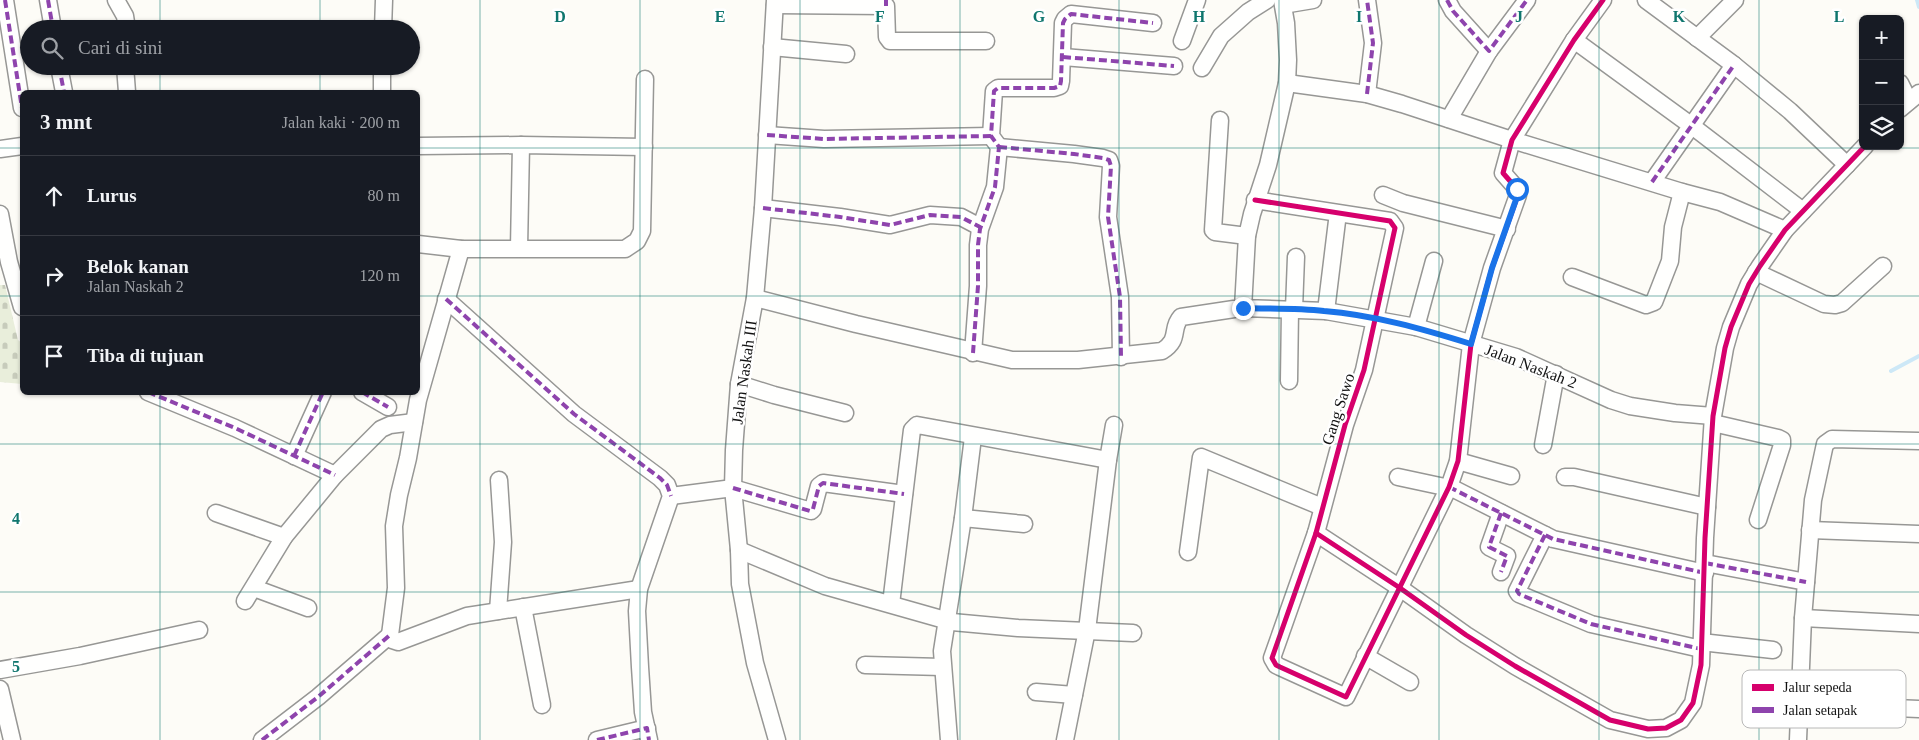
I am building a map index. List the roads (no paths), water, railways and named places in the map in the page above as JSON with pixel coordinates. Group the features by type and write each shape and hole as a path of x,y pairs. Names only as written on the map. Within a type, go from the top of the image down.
{"street":[{"path":"5,0 20,95"},
{"path":"48,0 51,20"},
{"path":"116,0 126,20"},
{"path":"383,20 384,0"},
{"path":"1182,41 1197,0"},
{"path":"1202,68 1221,36 1248,12 1267,0"},
{"path":"1283,3 1313,0"},
{"path":"1367,0 1373,43 1367,94"},
{"path":"1447,0 1453,10 1490,51"},
{"path":"1448,119 1490,51 1527,0"},
{"path":"1410,682 1365,656 1449,487 1458,461 1471,344 1492,268 1518,194 1517,189 1503,173 1512,140 1574,40 1603,0"},
{"path":"1646,0 1734,65 1790,110 1847,165"},
{"path":"1697,38 1735,0"},
{"path":"775,3 886,3 887,37 890,41 986,41"},
{"name":"Jalan Naskah III","path":"775,3 763,208 755,298 739,384 733,488 740,584 755,663 777,740"},
{"name":"Jalan Naskah 2","path":"1283,3 1288,60 1287,83 1268,165 1255,200 1247,236 1243,308 1326,311 1374,318 1416,327 1516,357 1611,400 1630,406 1713,419 1778,438 1782,440 1782,445 1758,520"},
{"path":"972,352 978,286 980,227 995,187 993,93 995,89 1057,87 1061,81 1063,23 1071,14 1153,22"},
{"path":"1574,40 1692,126 1803,211"},
{"path":"772,47 846,54"},
{"path":"1063,57 1174,66"},
{"path":"1652,182 1734,65"},
{"path":"61,75 64,90"},
{"path":"126,75 127,90"},
{"path":"382,75 382,90"},
{"path":"420,244 461,249 625,249 633,245 642,231 645,79"},
{"path":"1287,83 1367,94 1512,140 1720,202 1785,230"},
{"path":"1220,120 1213,230 1214,232 1247,236"},
{"path":"767,135 824,139 995,141 1109,160 1112,166 1108,217 1120,297 1121,356"},
{"path":"519,248 520,145"},
{"path":"0,149 20,146"},
{"path":"420,146 644,147"},
{"path":"1316,532 1466,635 1515,666 1610,720 1648,729 1666,728 1681,720 1693,703 1701,665 1707,507 1713,419 1725,348 1731,327 1756,272 1785,230 1861,150"},
{"path":"1572,277 1646,306 1654,302 1670,261 1673,227 1682,192"},
{"path":"1383,195 1403,203 1507,229"},
{"name":"Gang Sawo","path":"1255,200 1390,221 1395,228 1364,370 1345,425 1316,532 1272,658 1280,668 1346,697 1365,656"},
{"path":"763,208 890,225 930,215 961,218 980,227"},
{"path":"0,214 16,262 20,293"},
{"path":"1326,311 1337,221"},
{"path":"461,249 414,422 394,526 396,588 390,636 393,641 398,642 455,620 498,611 639,589"},
{"path":"1289,381 1296,257"},
{"path":"1416,327 1434,261"},
{"path":"1756,272 1824,304 1835,305 1842,303 1882,266"},
{"path":"755,298 972,352 1012,360 1078,360 1162,351 1169,347 1175,338 1177,321 1180,317 1234,309"},
{"path":"446,300 574,414 660,478 667,485 671,496 639,589 638,632 643,712 648,734 597,740"},
{"path":"1542,445 1556,374"},
{"path":"739,384 846,414"},
{"path":"155,395 235,428 335,475"},
{"path":"294,456 322,395"},
{"path":"367,395 388,407"},
{"path":"308,608 250,594 284,537 335,475 381,429 390,425 414,422"},
{"path":"891,604 912,430 917,425 973,437 1108,460"},
{"path":"1065,740 1087,630 1114,425"},
{"path":"949,740 942,651 963,518 973,437"},
{"path":"1801,670 1813,500 1825,444 1832,439 1919,441"},
{"path":"1188,552 1201,457 1322,507"},
{"path":"1458,461 1511,476"},
{"path":"1398,477 1449,487 1553,539 1705,568 1806,582"},
{"path":"1565,477 1574,477 1707,507"},
{"path":"498,611 503,542 499,480"},
{"path":"671,496 733,488 810,511 814,509 819,486 823,483 904,494"},
{"path":"216,513 284,537"},
{"path":"1501,513 1489,547 1506,556 1501,572"},
{"path":"963,518 1024,524"},
{"path":"1810,530 1919,534"},
{"path":"1545,535 1517,591 1519,594 1591,624 1701,646 1773,650"},
{"path":"739,550 825,586 957,623 1018,628 1133,633"},
{"path":"524,607 542,704"},
{"path":"1803,618 1919,624"},
{"path":"0,670 80,656 199,630"},
{"path":"262,740 318,697 390,636"},
{"path":"865,665 942,667"},
{"path":"0,689 12,740"},
{"path":"1036,692 1074,695"},
{"path":"1906,708 1919,709"}],"waterway":[{"path":"1917,0 1919,7"},
{"path":"1891,371 1919,356"}]}
